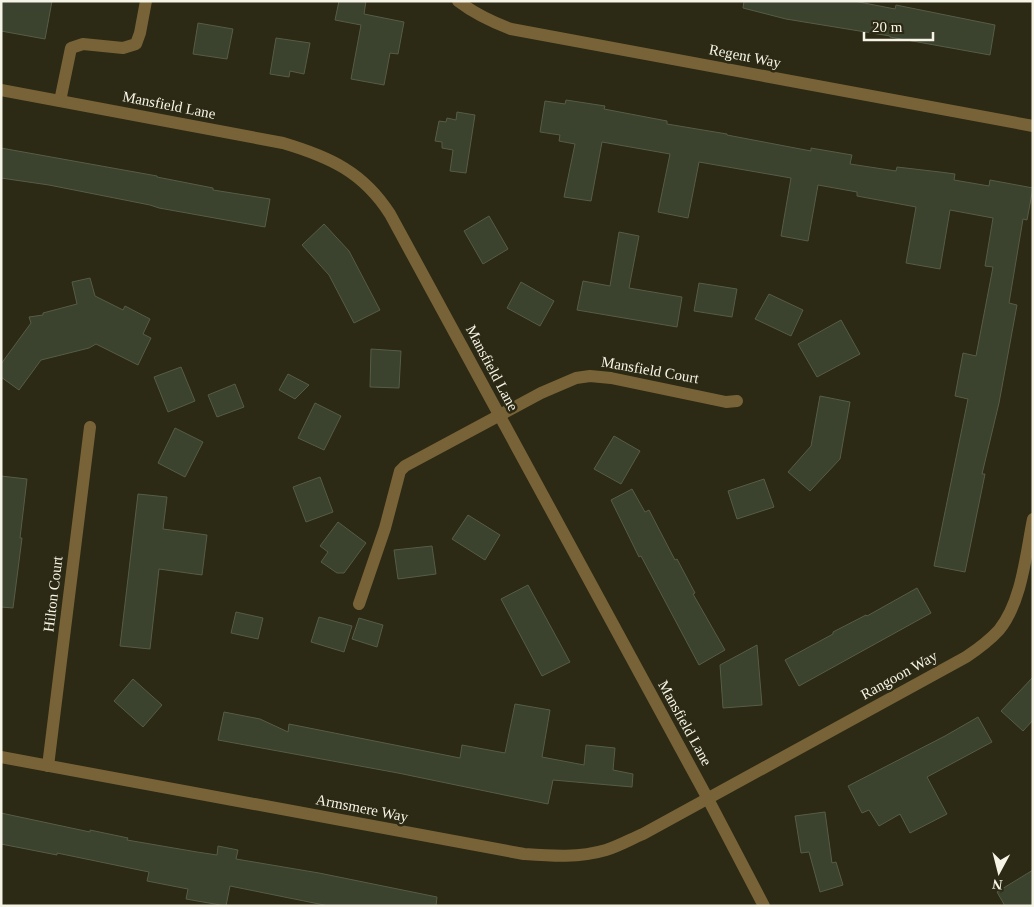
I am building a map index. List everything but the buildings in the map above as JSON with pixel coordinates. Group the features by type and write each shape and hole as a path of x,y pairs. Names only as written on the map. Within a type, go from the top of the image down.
{"street":[{"path":"60,101 71,48 83,44 123,48 136,44 146,1"},
{"name":"Regent Way","path":"458,1 491,22 511,29 1033,126"},
{"name":"Mansfield Lane","path":"1,90 284,143 314,152 350,170 381,200 708,799 764,906"},
{"name":"Mansfield Court","path":"359,604 385,528 400,471 405,466 541,394 576,378 590,376 611,378 726,402 737,401"},
{"name":"Hilton Court","path":"48,766 90,427"},
{"name":"Rangoon Way","path":"708,799 981,647 999,629 1009,613 1020,582 1033,518"},
{"name":"Armsmere Way","path":"1,757 524,854 558,857 586,855 607,850 643,834 708,799"}]}
